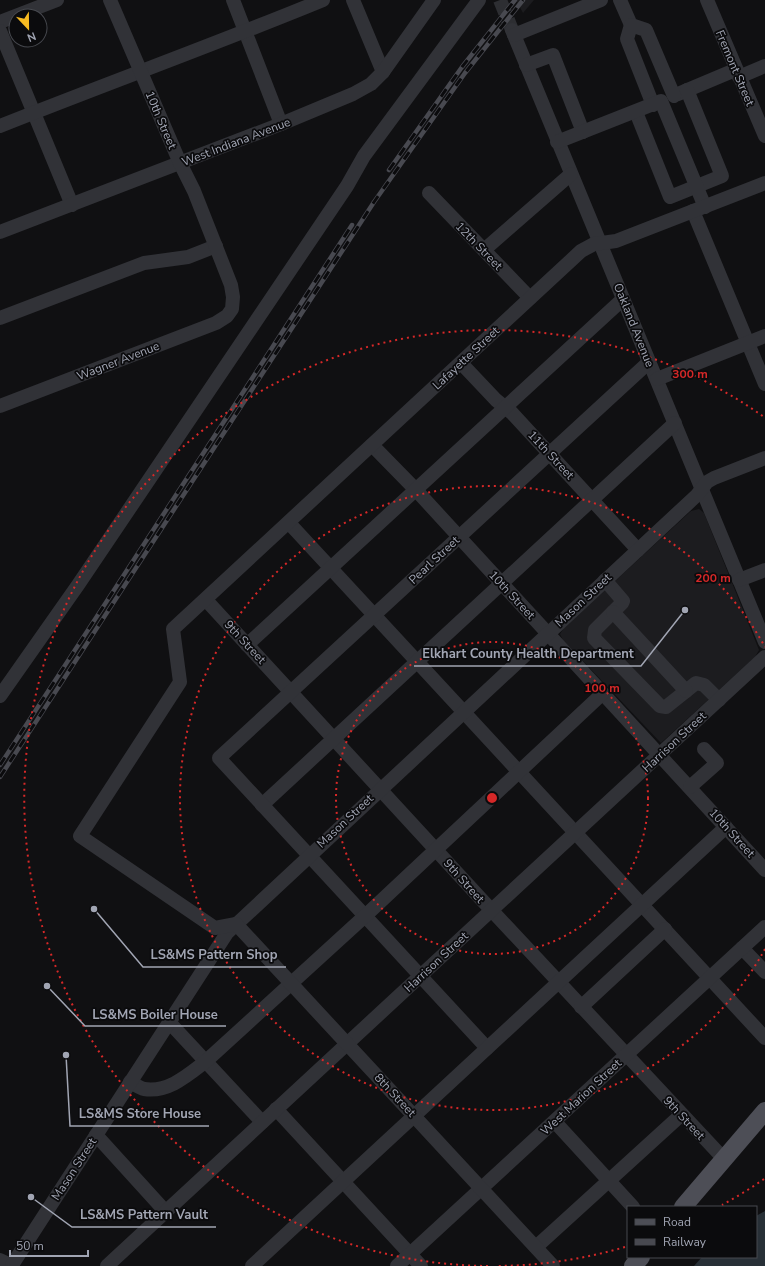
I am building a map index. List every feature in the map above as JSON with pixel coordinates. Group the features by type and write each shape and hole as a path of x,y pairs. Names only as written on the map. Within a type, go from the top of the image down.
{"main road":[{"path":"684,1206 765,1111"},
{"path":"633,1266 640,1258"}],"street":[{"path":"0,22 57,0"},
{"name":"10th Street","path":"110,0 180,164 194,191 216,246 231,285 233,297 232,309"},
{"path":"232,0 281,124"},
{"path":"0,126 140,70 245,32 323,0"},
{"path":"353,0 383,72"},
{"name":"West Indiana Avenue","path":"0,232 180,164 353,94 371,84 383,72 434,0"},
{"path":"0,696 92,566 347,186 364,156 479,0"},
{"name":"Oakland Avenue","path":"601,0 513,32 570,174 624,299 765,642"},
{"path":"620,0 631,25 627,39 663,100"},
{"name":"Fremont Street","path":"707,0 765,136"},
{"path":"631,25 646,30 663,100 697,186 699,209 748,343 765,384"},
{"path":"0,32 72,205"},
{"path":"526,65 553,55 584,132"},
{"path":"557,142 636,112 688,90 737,73 765,66"},
{"path":"636,112 670,197 722,176 688,90"},
{"path":"484,250 570,174"},
{"name":"Lafayette Street","path":"236,924 214,928 80,836 180,682 173,629 581,251 594,244 616,241 765,183"},
{"name":"12th Street","path":"429,193 530,298"},
{"path":"0,318 144,263 188,257 216,246"},
{"path":"247,645 624,299"},
{"name":"Wagner Avenue","path":"0,406 216,323 227,316 232,309"},
{"path":"656,379 765,336"},
{"name":"Pearl Street","path":"262,805 219,758 549,453 650,362"},
{"name":"11th Street","path":"461,363 549,453 638,550"},
{"path":"487,1048 262,805 675,423"},
{"name":"10th Street","path":"372,445 416,490 765,870"},
{"name":"Mason Street","path":"8,1264 96,1136 227,933 309,855 698,495 701,488 714,478 765,458"},
{"path":"289,523 765,1038"},
{"path":"739,580 765,570"},
{"path":"605,580 623,601 595,630 594,638 660,706 666,707 696,683 701,684 719,700"},
{"name":"9th Street","path":"206,600 491,910 681,1115 724,1159"},
{"path":"613,612 686,691"},
{"name":"Harrison Street","path":"106,1266 661,755 765,657"},
{"path":"130,1082 144,1089 162,1088 182,1080 205,1062 365,916 602,694"},
{"path":"690,787 717,763 704,749"},
{"path":"252,1266 726,827"},
{"name":"8th Street","path":"236,924 536,1247 548,1264"},
{"name":"West Marion Street","path":"398,1266 765,927"},
{"path":"581,1006 665,929"},
{"path":"742,948 765,972"},
{"path":"169,1022 262,1122"},
{"path":"276,1109 421,1266"},
{"path":"536,1247 681,1115"},
{"path":"555,1122 632,1206"},
{"path":"96,1136 165,1212"}],"shaded area":[{"path":"516,0 534,0 523,13"},
{"path":"699,509 704,513 759,650 755,657 661,743 563,640 560,634 564,628 691,511"},
{"path":"765,1211 765,1266 694,1266 701,1258 757,1258 757,1215"}],"tunnel":[{"path":"500,0 512,30"}],"railway":[{"path":"389,170 462,67 515,0"},
{"path":"0,777 374,202 465,73 523,0"},
{"path":"0,765 352,225"}],"place":[{"name":"Elkhart County Health Department","path":"685,610"},
{"name":"LS&MS Pattern Shop","path":"94,909"},
{"name":"LS&MS Boiler House","path":"47,986"},
{"name":"LS&MS Store House","path":"66,1055"},
{"name":"LS&MS Pattern Vault","path":"31,1197"}]}
